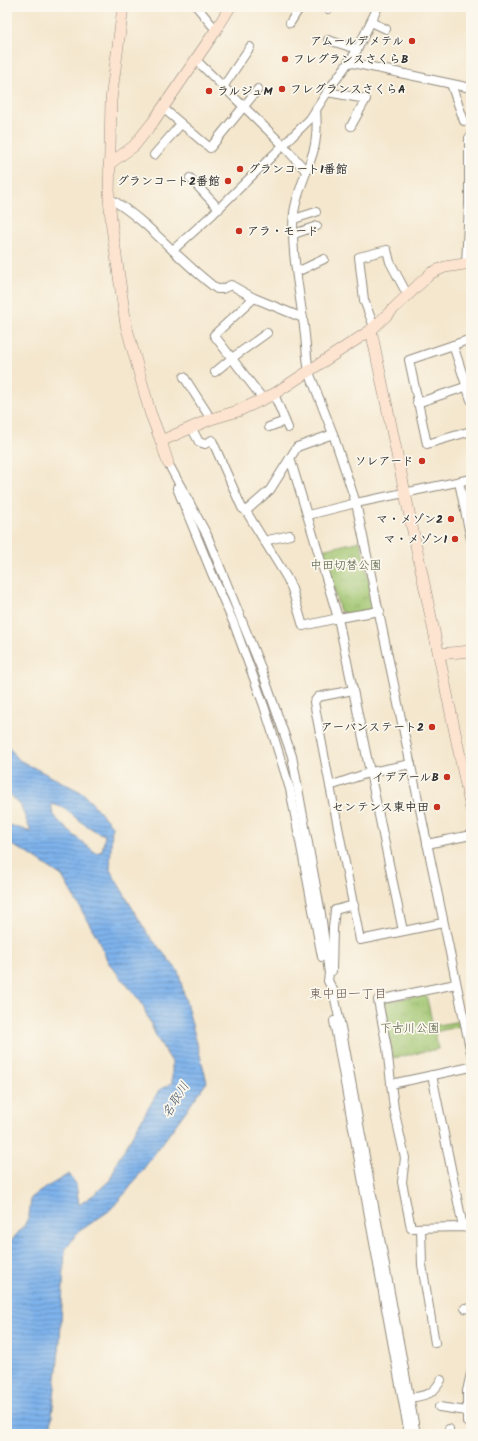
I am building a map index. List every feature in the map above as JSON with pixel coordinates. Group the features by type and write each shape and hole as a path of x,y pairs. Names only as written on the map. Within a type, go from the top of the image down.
{"street":[{"path":"123,7 111,100 109,198 126,325 150,412 168,463 213,576 234,624 264,706 290,789 315,914 321,954 328,981 353,1128 409,1434"},
{"path":"197,7 216,30"},
{"path":"109,164 134,146 163,108 230,7"},
{"path":"290,23 300,7"},
{"path":"173,250 219,209 310,119 357,49 378,7"},
{"path":"371,22 386,29"},
{"path":"328,40 357,49"},
{"path":"223,86 250,47"},
{"path":"196,60 283,146 306,172"},
{"path":"348,62 471,88"},
{"path":"451,84 464,121"},
{"path":"163,108 210,148 258,89"},
{"path":"328,92 366,99 351,126"},
{"path":"316,109 317,118 314,148 297,200 294,219 297,272 309,372 333,434 356,503 380,611 456,984 468,1025 471,1053"},
{"path":"154,155 181,124"},
{"path":"161,441 211,419 238,411 274,394 309,372 372,328 431,273 445,267 468,263 469,138"},
{"path":"190,178 219,209"},
{"path":"109,198 124,207 216,289 222,289 231,285 254,298 303,318"},
{"path":"294,219 316,212"},
{"path":"294,234 317,226"},
{"path":"407,294 390,262 387,250 359,257 364,300 372,328 471,809"},
{"path":"297,272 324,260"},
{"path":"254,298 214,335 264,399"},
{"path":"215,372 267,333"},
{"path":"471,339 409,360 426,444 471,431"},
{"path":"453,345 469,386 471,400"},
{"path":"184,377 211,419"},
{"path":"417,403 469,386"},
{"path":"269,427 287,425 274,394"},
{"path":"191,427 199,442 205,444 212,440 242,508 246,511 292,589 303,626 380,611"},
{"path":"246,511 270,490 297,447 333,434"},
{"path":"290,458 338,618 403,931"},
{"path":"168,463 207,535 261,668 292,756 321,914 329,973 328,981 332,990 342,1032 416,1434"},
{"path":"308,515 356,503 471,480"},
{"path":"459,482 471,539"},
{"path":"264,541 290,535"},
{"path":"439,654 471,651"},
{"path":"353,690 318,697 314,702 360,940 443,923"},
{"path":"330,786 371,772 411,764"},
{"path":"427,844 471,835"},
{"path":"328,981 332,977 335,910 354,905"},
{"path":"432,1076 467,1228 411,1228 402,1182 404,1158 394,1109 387,1048 378,1000 456,984"},
{"path":"391,1084 471,1067"},
{"path":"421,1228 422,1265 435,1343"},
{"path":"466,1422 471,1373"},
{"path":"410,1398 430,1394 436,1389 441,1380"},
{"path":"439,1407 467,1411"}],"green space":[{"name":"中田切替公園","path":"360,541 374,602 372,609 346,614 340,611 322,550"},
{"name":"下古川公園","path":"426,994 433,1026 460,1021 460,1026 435,1032 438,1049 393,1058 383,1007 385,1002"}],"water":[{"name":"名取川","path":"7,745 19,760 83,793 112,826 110,870 147,933 178,971 207,1082 128,1190 109,1211 78,1232 65,1250 60,1341 50,1434 7,1434 7,1239 10,1242 24,1226 29,1216 31,1198 69,1174 76,1184 79,1205 96,1193 110,1180 118,1160 159,1090 172,1083 172,1062 157,1038 141,1002 108,962 97,937 62,876 26,852 7,843 7,824 31,832 21,806 7,791","holes":["52,804 64,808 81,822 105,835 102,851 96,853 66,829 53,813"]}],"place":[{"name":"アムールデメテル","path":"412,41"},
{"name":"フレグランスさくらB","path":"285,59"},
{"name":"フレグランスさくらA","path":"282,89"},
{"name":"ラルジュM","path":"209,91"},
{"name":"グランコート1番館","path":"240,169"},
{"name":"グランコート2番館","path":"228,181"},
{"name":"アラ・モード","path":"239,231"},
{"name":"ソレアード","path":"422,461"},
{"name":"マ・メゾン2","path":"451,519"},
{"name":"マ・メゾン1","path":"455,539"},
{"name":"アーバンステート2","path":"432,727"},
{"name":"イデアールB","path":"447,777"},
{"name":"センテンス東中田","path":"437,807"}],"district":[{"name":"東中田一丁目","path":"348,994"}]}
